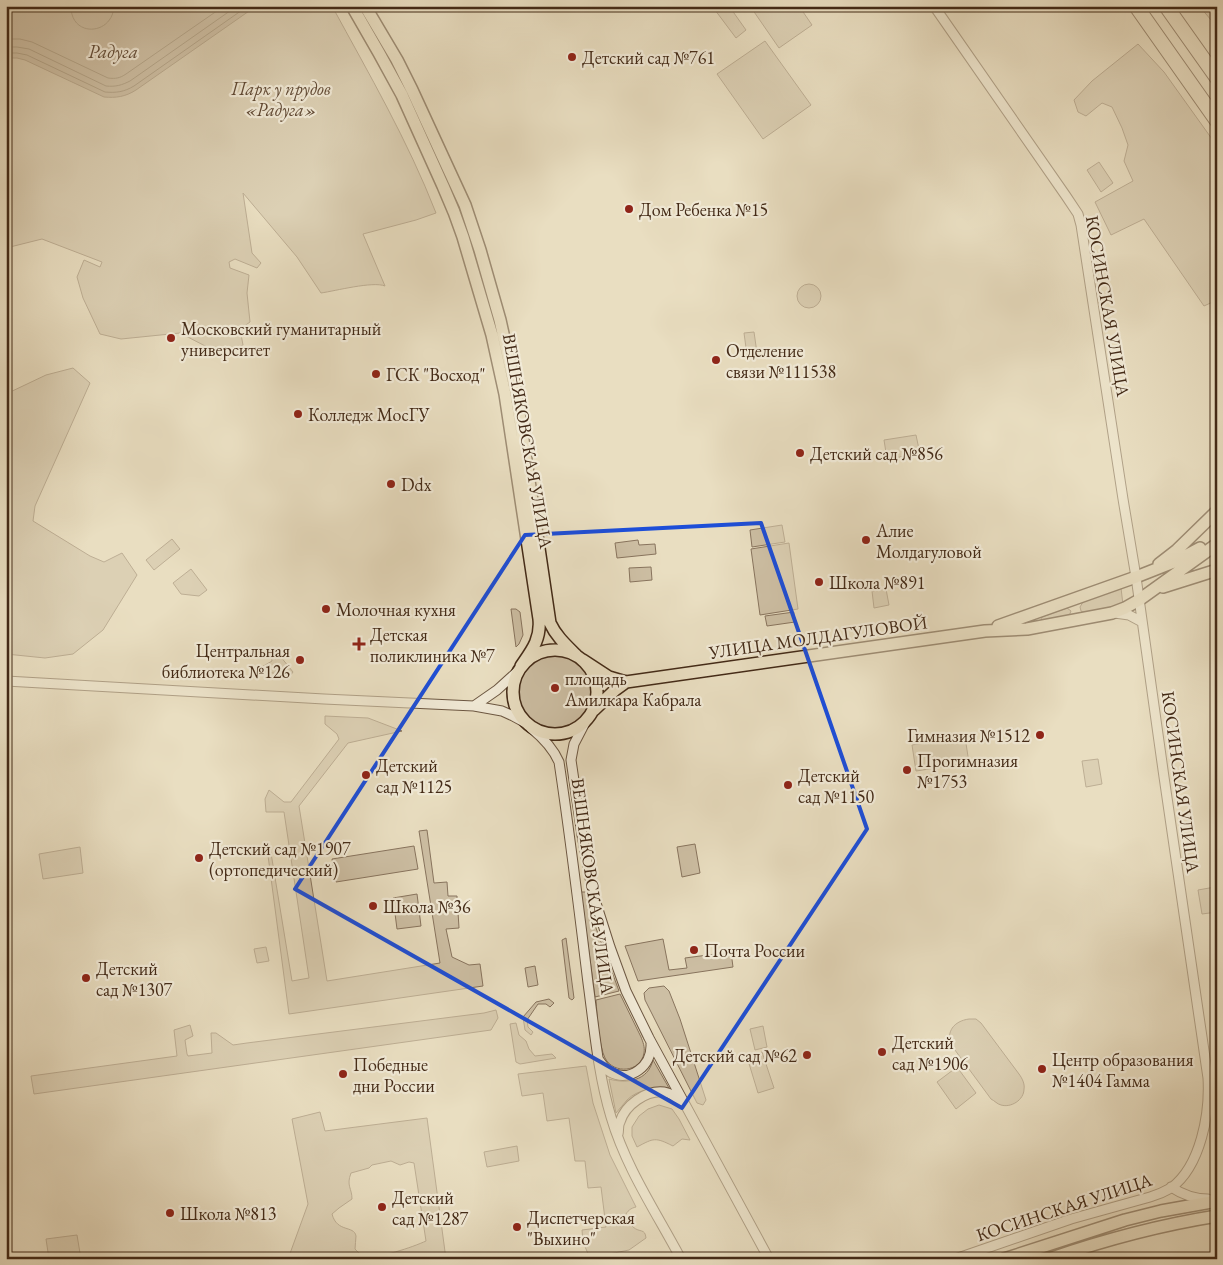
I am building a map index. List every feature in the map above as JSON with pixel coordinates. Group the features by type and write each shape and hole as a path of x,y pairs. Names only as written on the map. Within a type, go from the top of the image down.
{"highway":[{"path":"1136,6 1217,121"},
{"path":"1166,6 1217,78"}],"main road":[{"name":"ВЕШНЯКОВСКАЯ УЛИЦА","path":"352,6 372,28 412,90 465,205 500,320 506,369 550,623 564,643 580,658"},
{"name":"ВЕШНЯКОВСКАЯ УЛИЦА","path":"365,6 372,28"},
{"name":"ВЕШНЯКОВСКАЯ УЛИЦА","path":"515,422 540,625 537,640 520,668"},
{"path":"1148,572 1177,550 1217,511"},
{"name":"УЛИЦА МОЛДАГУЛОВОЙ","path":"985,631 1136,577 1186,556 1217,536"},
{"name":"УЛИЦА МОЛДАГУЛОВОЙ","path":"626,682 985,631 1027,629 1112,613 1139,600 1217,544"},
{"path":"1152,590 1217,570"},
{"path":"552,649 561,650 580,658 610,676 626,682 615,690 578,728 565,734 543,733 528,725 516,710 513,700 512,689 514,679 520,668 531,657 552,649"},
{"path":"580,658 592,671 596,682 597,694 590,715"},
{"path":"1004,1259 1125,1220 1217,1200"},
{"path":"1049,1259 1133,1233 1217,1216"}],"street":[{"name":"КОСИНСКАЯ УЛИЦА","path":"934,6 1078,214 1081,225 1136,577 1208,1078 1207,1116 1200,1141 1187,1170 1171,1187 1150,1198 1071,1219 955,1259"},
{"path":"1112,613 1129,615 1142,622"},
{"path":"1034,614 1032,622 1036,627"},
{"path":"474,706 497,690 520,668"},
{"path":"6,681 474,706 502,711 528,725"},
{"name":"ВЕШНЯКОВСКАЯ УЛИЦА","path":"590,715 574,744 571,760 588,869 596,903 618,970 649,1038 769,1259"},
{"name":"ВЕШНЯКОВСКАЯ УЛИЦА","path":"528,725 547,743 554,752 558,762 570,838 599,1060 609,1109 628,1162 681,1259"},
{"path":"599,1060 610,1072 621,1075 631,1074 640,1070 651,1055 649,1038"},
{"name":"ВЕШНЯКОВСКАЯ УЛИЦА","path":"618,1137 619,1123 628,1108 637,1100 654,1093 664,1092 673,1095 692,1117"},
{"path":"1171,1187 1180,1193 1198,1199 1217,1200"}],"highlighted area":[{"path":"761,523 867,829 682,1108 295,889 525,535"}],"green space":[{"name":"Парк у прудов «Радуга»","path":"6,6 332,6 401,134 436,213 363,234 385,286 363,285 321,293 297,257 243,193 252,253 261,263 257,268 235,259 229,262 230,268 249,275 247,293 250,322 240,329 243,345 221,356 180,333 121,339 100,334 83,298 77,277 84,260 100,267 102,262 42,239 6,248"},
{"path":"720,6 729,6 746,30 736,38 715,10"},
{"path":"750,6 799,6 812,25 779,48"},
{"path":"1216,6 1217,27 1200,7"},
{"path":"765,41 811,105 763,139 717,74"},
{"path":"1138,44 1164,72 1217,146 1217,300 1204,306 1144,219 1111,235 1095,202 1133,181 1124,161 1128,145 1112,107 1102,103 1086,116 1078,112 1074,100 1092,81"},
{"path":"1099,162 1113,183 1101,192 1087,170"},
{"path":"809,284 814,285 820,291 820,301 814,307 809,308 804,307 798,301 797,296 798,291 804,285"},
{"path":"754,332 757,353 747,355 744,333"},
{"path":"73,368 90,383 35,506 33,521 90,556 104,562 122,553 137,575 103,630 73,654 45,658 6,654 6,394 46,375"},
{"path":"916,435 920,454 887,459 884,440"},
{"path":"782,525 785,542 752,547 750,530"},
{"path":"172,539 180,549 154,570 146,560"},
{"path":"638,540 639,545 655,544 656,554 617,558 615,543"},
{"path":"789,543 798,609 760,615 751,549"},
{"path":"651,567 652,580 630,582 629,568"},
{"path":"191,569 207,590 199,596 181,594 173,583"},
{"path":"1121,588 1123,605 1087,614 1081,611 1080,607 1083,602"},
{"path":"886,589 889,605 874,608 872,591"},
{"path":"1067,608 1071,611 1069,616 1044,621 1041,619 1042,617"},
{"path":"511,609 516,609 520,612 523,635 516,647"},
{"path":"794,612 795,622 767,626 765,616"},
{"path":"276,651 293,672 290,676 261,671 260,668 272,661 271,655"},
{"path":"555,655 576,661 586,671 592,692 586,713 576,723 555,729 534,723 524,713 518,692 524,671 534,661"},
{"path":"325,716 368,718 402,731 348,743 299,806 327,981 440,963 419,831 427,830 434,883 447,882 448,896 457,896 459,928 446,929 452,957 469,965 480,964 483,986 289,1014 267,848 270,847 292,981 309,978 284,812 266,812 265,799 269,790 284,802 291,802 339,739 337,734 325,724"},
{"path":"965,737 969,763 916,771 912,745"},
{"path":"1098,759 1102,784 1086,787 1082,761"},
{"path":"695,844 700,873 682,877 677,847"},
{"path":"414,846 418,869 336,882 332,859"},
{"path":"80,847 83,873 43,879 39,854"},
{"path":"1215,887 1217,912 1202,914 1198,890"},
{"path":"581,892 586,892 596,928 619,991 595,997"},
{"path":"417,894 421,926 397,929 393,898"},
{"path":"566,938 574,998 572,1000 569,998 562,940"},
{"path":"663,939 669,970 687,968 685,958 731,952 733,967 638,981 625,946"},
{"path":"266,947 269,961 257,963 254,949"},
{"path":"535,966 538,985 528,987 525,968"},
{"path":"664,986 669,991 680,1019 706,1100 703,1105 697,1103 645,1000 644,993 649,988"},
{"path":"620,994 641,1037 644,1049 642,1059 638,1064 627,1069 614,1067 605,1058 601,1046 598,1022 596,1000"},
{"path":"549,999 554,1003 550,1007 546,1004 538,1004 527,1020 528,1027 533,1032 531,1035 525,1030 523,1017 536,1002"},
{"path":"496,1010 498,1018 491,1030 34,1094 31,1076 177,1056 174,1030 190,1025 193,1036 185,1040 188,1056 212,1053 211,1033 216,1033 233,1045"},
{"path":"976,1019 981,1023 1021,1077 1024,1085 1022,1097 1013,1104 1000,1105 991,1099 952,1046 950,1032 952,1028 959,1022"},
{"path":"516,1023 519,1035 526,1041 529,1049 535,1056 552,1054 556,1058 520,1064 516,1062 510,1024"},
{"path":"763,1026 767,1047 755,1050 750,1029"},
{"path":"762,1052 774,1088 758,1093 747,1057"},
{"path":"653,1060 669,1088 652,1089 636,1093 616,1113 609,1079 630,1081 642,1077 647,1073"},
{"path":"586,1066 593,1103 610,1155 636,1207 629,1210 625,1216 632,1226 645,1233 646,1238 629,1250 599,1256 589,1256 583,1242 582,1230 606,1227 601,1187 588,1188 585,1161 575,1161 569,1118 547,1121 543,1093 522,1096 518,1074"},
{"path":"957,1067 976,1093 956,1109 937,1082"},
{"path":"659,1105 672,1109 690,1140 682,1139 673,1146 655,1140 637,1147 632,1136 632,1127 639,1116 648,1109"},
{"path":"320,1112 325,1131 427,1118 446,1259 288,1259 308,1204 292,1119","holes":["391,1161 400,1165 409,1162 414,1163 426,1241 387,1254 363,1256 355,1249 355,1233 338,1224 332,1214 352,1199 349,1184 351,1173 369,1168 372,1165"]},
{"path":"517,1146 519,1161 487,1167 484,1152"},
{"path":"77,1235 81,1259 49,1259 46,1239"}],"water":[{"name":"Радуга","path":"6,6 92,6 89,9 91,11 98,6 250,6 252,9 136,90 124,96 104,97 25,60 6,58"}],"place":[{"name":"Детский сад №761","path":"572,57"},
{"name":"Дом Ребенка №15","path":"629,209"},
{"name":"Московский гуманитарный университет","path":"171,338"},
{"name":"Отделение связи №111538","path":"716,360"},
{"name":"ГСК \"Восход\"","path":"376,374"},
{"name":"Колледж МосГУ","path":"298,414"},
{"name":"Детский сад №856","path":"800,453"},
{"name":"Ddx","path":"391,484"},
{"name":"Алие Молдагуловой","path":"866,540"},
{"name":"Школа №891","path":"819,582"},
{"name":"Молочная кухня","path":"326,609"},
{"name":"Детская поликлиника №7","path":"359,644"},
{"name":"Центральная библиотека №126","path":"300,660"},
{"name":"площадь Амилкара Кабрала","path":"555,688"},
{"name":"Гимназия №1512","path":"1040,735"},
{"name":"Прогимназия №1753","path":"907,770"},
{"name":"Детский сад №1125","path":"366,775"},
{"name":"Детский сад №1150","path":"788,785"},
{"name":"Детский сад №1907 (ортопедический)","path":"199,858"},
{"name":"Школа №36","path":"373,906"},
{"name":"Почта России","path":"694,950"},
{"name":"Детский сад №1307","path":"86,978"},
{"name":"Детский сад №1906","path":"882,1052"},
{"name":"Детский сад №62","path":"807,1055"},
{"name":"Центр образования №1404 Гамма","path":"1042,1069"},
{"name":"Победные дни России","path":"343,1074"},
{"name":"Детский сад №1287","path":"382,1207"},
{"name":"Школа №813","path":"170,1213"},
{"name":"Диспетчерская \"Выхино\"","path":"517,1227"}]}
